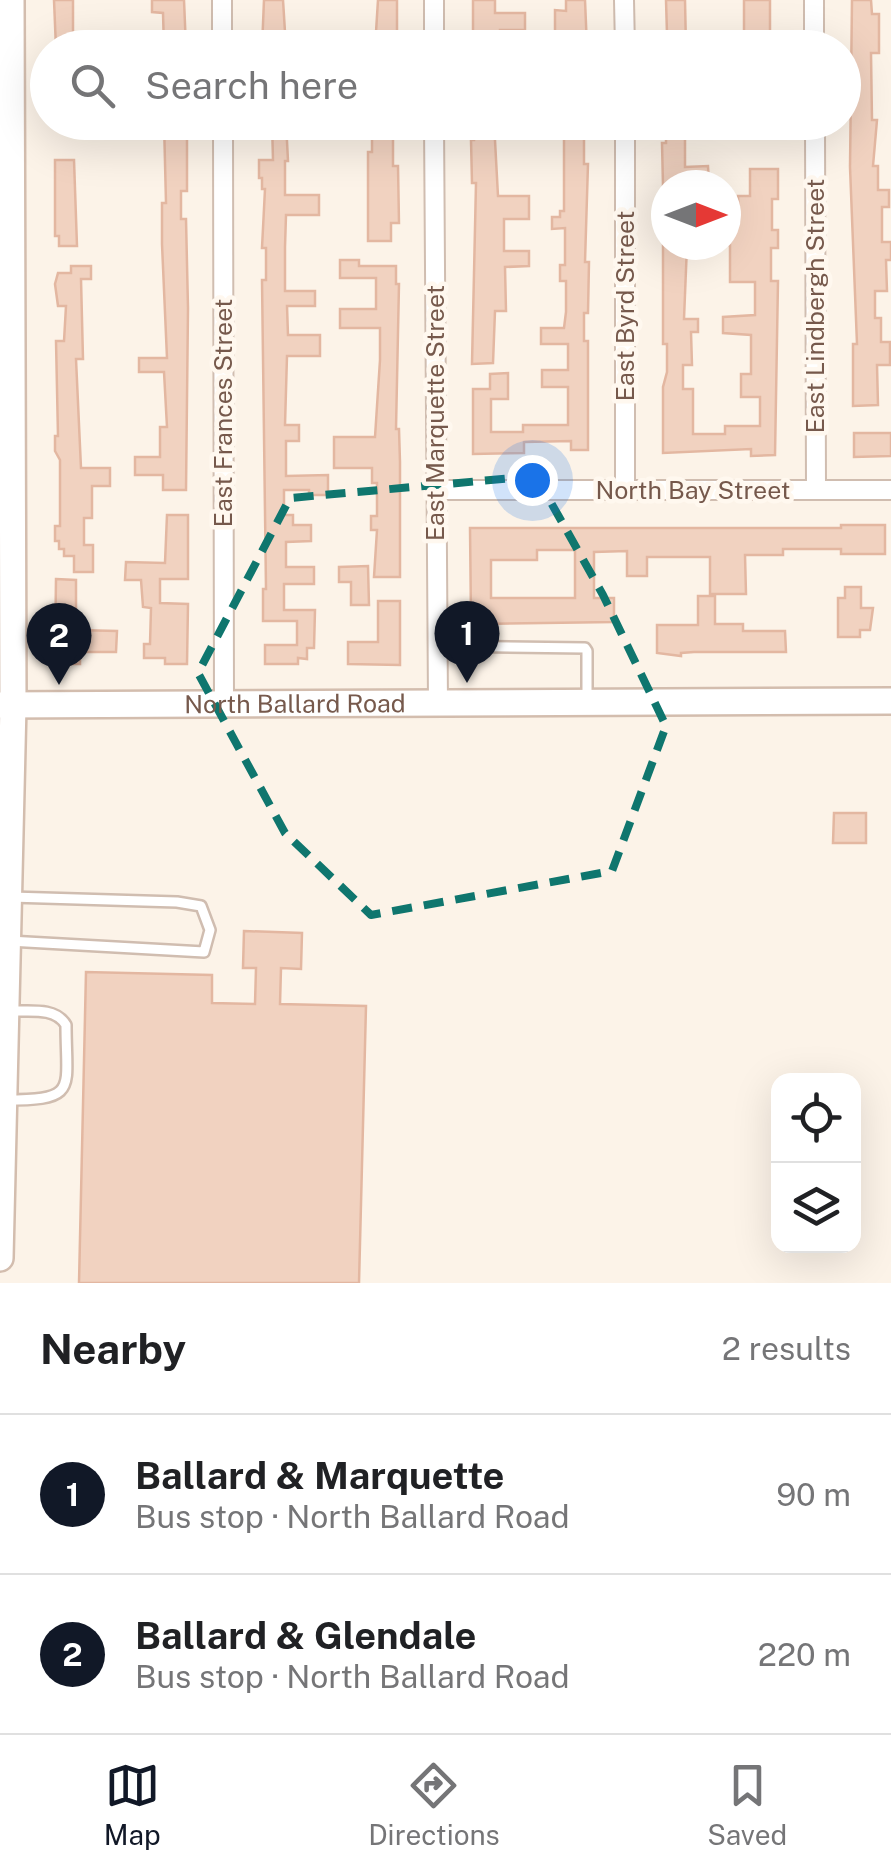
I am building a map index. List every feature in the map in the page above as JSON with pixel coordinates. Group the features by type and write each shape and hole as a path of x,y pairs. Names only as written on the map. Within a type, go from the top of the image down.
{"street":[{"path":"0,1258 7,941 6,161 11,0"},
{"path":"222,0 222,30"},
{"path":"434,0 434,30"},
{"path":"624,0 624,30"},
{"path":"814,0 814,30"},
{"name":"East Frances Street","path":"223,140 224,704"},
{"name":"East Marquette Street","path":"434,140 438,703"},
{"name":"East Byrd Street","path":"624,490 625,140"},
{"name":"East Lindbergh Street","path":"815,140 816,490"},
{"name":"North Bay Street","path":"436,490 891,490"},
{"name":"North Ballard Road","path":"6,705 891,700"}],"lane":[{"path":"437,646 584,648 588,651 587,702"},
{"path":"6,891 201,906 210,930 204,952 7,941"},
{"path":"4,1100 46,1100 66,1085 66,1025 62,1017 53,1012 6,1011"}],"highlighted area":[{"path":"536,476 603,595 666,726 612,871 371,915 285,833 198,673 290,498"}],"building":[{"path":"54,0 73,0 73,30 55,30"},
{"path":"152,0 184,0 185,30 163,30 163,13 152,12"},
{"path":"264,0 283,0 285,30 263,30"},
{"path":"378,0 397,0 397,30 376,30"},
{"path":"473,0 495,0 495,13 525,13 525,30 473,30"},
{"path":"566,0 585,0 586,30 555,30 555,10 566,11"},
{"path":"666,0 685,0 686,30 667,30"},
{"path":"744,0 770,0 770,30 744,30"},
{"path":"852,0 871,0 872,14 879,14 879,53 871,53 872,120 877,120 873,166 878,166 878,190 889,190 889,207 882,207 882,242 891,242 891,260 886,260 887,291 875,291 875,318 881,318 881,342 890,342 890,365 877,365 878,405 853,406 853,344 857,344 850,140 861,140 861,30 852,30"},
{"path":"164,140 187,140 187,191 181,191 181,219 186,219 188,308 186,490 163,490 163,475 135,475 135,457 160,457 160,427 167,427 164,372 139,372 139,358 167,358 162,244 162,203 166,203"},
{"path":"272,140 287,140 285,195 319,195 319,215 286,215 285,291 315,291 315,306 287,306 288,335 320,335 320,356 287,356 285,425 299,425 299,441 286,441 286,476 328,475 328,495 284,490 284,515 293,515 293,525 311,525 311,541 286,542 286,567 314,567 314,584 284,584 284,610 315,610 314,648 307,648 307,659 298,658 298,664 265,664 265,645 297,645 297,621 263,621 266,589 262,280 266,280 266,248 262,248 265,189 259,178 259,160 273,160"},
{"path":"372,140 393,140 393,166 398,166 399,223 391,223 391,241 368,241 368,152 372,152"},
{"path":"471,140 495,140 498,196 529,196 529,219 504,219 504,251 529,251 529,266 505,267 506,311 495,311 493,363 472,364 476,183 472,183"},
{"path":"564,140 584,140 584,164 588,164 588,313 584,313 584,341 588,341 588,450 571,450 571,441 524,442 524,453 473,454 473,389 490,389 490,374 508,373 508,399 491,399 491,432 523,432 523,425 568,425 568,387 542,387 542,370 568,370 568,344 541,344 541,328 564,328 566,281 560,281 560,265 565,265 565,228 552,229 552,217 560,217 560,211 564,211"},
{"path":"685,140 685,167 708,166 708,170 663,170 662,143"},
{"path":"55,160 74,160 77,246 59,246 59,236 55,236"},
{"path":"750,169 778,169 778,199 772,199 772,230 778,230 778,248 771,248 771,281 778,281 775,455 751,456 751,449 663,453 667,344 663,344 663,260 686,260 684,319 698,319 698,332 691,332 692,365 683,365 683,389 693,389 693,434 725,434 725,426 760,426 760,397 741,397 741,374 751,374 751,335 723,333 723,317 755,315 755,282 730,282 730,260 741,260 741,196 750,196"},
{"path":"340,260 359,260 359,266 396,266 400,577 374,577 377,530 371,530 371,516 377,516 377,483 372,483 372,468 334,468 334,437 375,437 380,360 380,328 340,328 340,309 376,309 376,278 340,278"},
{"path":"71,266 91,266 91,279 81,279 83,359 76,359 81,468 110,468 110,486 92,486 92,518 84,518 84,545 93,545 93,572 74,572 74,556 64,556 64,549 59,549 59,541 55,541 55,526 60,526 60,460 55,451 56,341 64,341 66,306 58,306 55,284 58,273 71,273"},
{"path":"854,433 891,433 891,456 854,457"},
{"path":"167,515 188,515 188,579 160,579 160,603 188,604 187,664 165,664 165,658 144,658 144,644 150,644 151,608 143,607 141,580 125,580 126,562 165,563"},
{"path":"885,525 885,554 783,549 783,555 745,555 746,594 710,594 710,557 647,557 647,576 627,576 627,551 594,552 594,598 614,598 614,622 480,624 480,618 471,618 470,528","holes":["537,550 575,550 575,598 491,598 491,560 537,560"]},
{"path":"368,566 369,605 351,605 351,582 339,582 339,567"},
{"path":"56,579 76,580 76,630 117,631 116,652 80,652 80,664 60,664 60,651 55,651"},
{"path":"845,587 861,587 861,608 873,608 870,630 860,630 860,637 838,637 838,598 845,598"},
{"path":"698,596 715,596 715,624 743,624 743,631 785,631 786,652 694,652 681,656 657,653 657,625 698,625"},
{"path":"378,601 400,601 400,665 348,664 348,642 378,642"},
{"path":"834,813 866,813 866,843 833,843"},
{"path":"244,931 302,933 301,969 281,968 280,1004 366,1006 359,1283 79,1283 86,972 212,975 212,1003 255,1004 256,968 243,968"}],"place":[{"name":"Ballard & Marquette","path":"467,683"},
{"name":"Ballard & Glendale","path":"59,685"}]}
